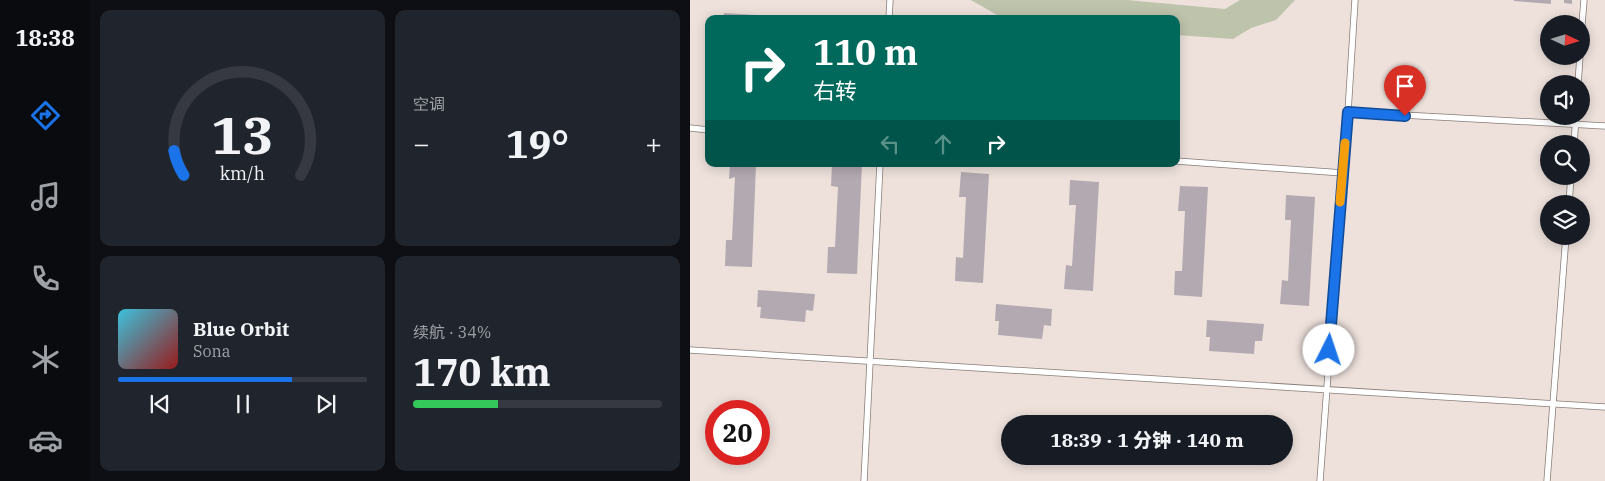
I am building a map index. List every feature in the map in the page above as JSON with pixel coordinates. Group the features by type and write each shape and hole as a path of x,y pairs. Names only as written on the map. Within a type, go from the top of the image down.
{"lane":[{"path":"889,15 890,0"},
{"path":"1320,481 1355,0"},
{"path":"1583,15 1584,0"},
{"path":"1348,112 1540,122"},
{"path":"1590,125 1605,126"},
{"path":"690,128 705,130"},
{"path":"1180,162 1343,173"},
{"path":"864,481 880,167"},
{"path":"1547,481 1565,245"},
{"path":"690,350 1605,407"}],"green space":[{"path":"971,0 1127,0 1225,9 1240,0 1295,0 1276,20 1251,28 1233,39 1180,35 1180,15 997,15"}],"building":[{"path":"1551,0 1551,4 1514,1"},
{"path":"1564,0 1572,0 1572,4 1564,3"},
{"path":"724,13 758,15 724,15"},
{"path":"730,167 756,167 752,267 725,266 726,240 732,240 735,177 729,179"},
{"path":"832,167 862,167 857,274 827,273 828,247 835,247 838,187 831,186"},
{"path":"961,172 989,174 983,283 955,281 956,257 963,258 966,197 959,197"},
{"path":"1070,180 1099,182 1093,291 1064,289 1066,265 1072,266 1076,205 1069,205"},
{"path":"1180,186 1208,187 1202,297 1174,295 1175,271 1182,271 1185,211 1178,211"},
{"path":"1286,195 1315,197 1309,306 1280,304 1282,280 1288,281 1291,220 1285,220"},
{"path":"758,290 815,294 813,311 806,310 805,322 760,318 761,307 757,307"},
{"path":"996,304 1052,309 1051,326 1044,325 1042,339 998,335 999,321 995,321"},
{"path":"1207,320 1264,324 1262,341 1255,341 1254,354 1209,351 1210,337 1206,337"}],"slow traffic":[{"path":"1340,202 1345,143"}],"route":[{"path":"1329,350 1348,112 1405,116"}]}
